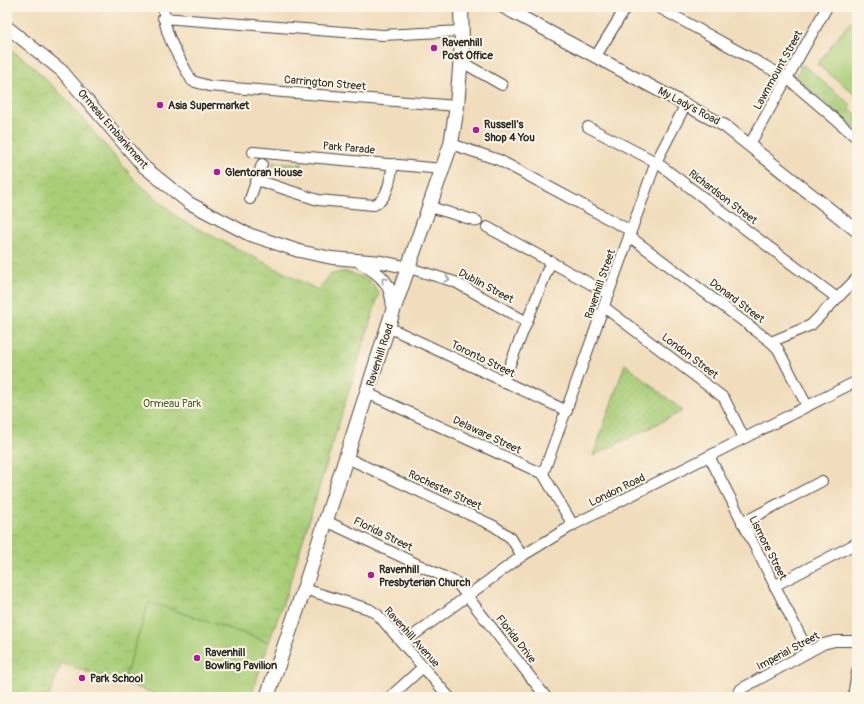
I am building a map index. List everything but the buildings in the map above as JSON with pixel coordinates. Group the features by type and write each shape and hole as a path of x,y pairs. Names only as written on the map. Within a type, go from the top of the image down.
{"main road":[{"name":"Ravenhill Road","path":"267,697 347,458 393,311 443,169 450,144 457,106 462,31 461,7"}],"street":[{"path":"164,7 163,18 383,35 462,31"},
{"name":"My Lady's Road","path":"503,7 725,126 750,144 857,231"},
{"path":"596,56 626,7"},
{"path":"658,7 787,78 857,138"},
{"name":"Lawnmount Street","path":"750,144 827,7"},
{"name":"Carrington Street","path":"163,18 175,51 192,82 209,86 457,106"},
{"name":"Ormeau Embankment","path":"7,27 62,71 143,166 189,204 248,234 299,251 332,258 382,262 409,268"},
{"path":"460,61 502,85"},
{"name":"Ravenhill Street","path":"543,474 656,162 686,104"},
{"name":"Richardson Street","path":"588,126 656,162 837,298"},
{"name":"Donard Street","path":"450,144 499,160 630,233 771,342 778,349 807,406"},
{"name":"Park Parade","path":"253,152 443,169"},
{"path":"250,200 262,164"},
{"path":"257,180 318,200 374,205 381,202 385,194 393,164"},
{"path":"430,207 477,221"},
{"path":"487,227 609,294"},
{"path":"358,260 374,270 389,285 393,296 393,311"},
{"path":"503,382 551,261"},
{"name":"Dublin Street","path":"409,268 455,282 527,322"},
{"path":"771,342 811,325 857,278"},
{"name":"London Street","path":"604,307 724,398 744,438"},
{"name":"Toronto Street","path":"388,327 567,411"},
{"name":"London Road","path":"402,643 522,556 573,525 857,381"},
{"name":"Delaware Street","path":"367,393 543,474"},
{"name":"Lismore Street","path":"709,456 808,651"},
{"name":"Rochester Street","path":"347,458 494,526 511,538 522,556"},
{"path":"543,474 573,525"},
{"path":"742,523 822,481"},
{"name":"Florida Street","path":"326,521 457,583 467,596"},
{"path":"774,586 857,543"},
{"name":"Ravenhill Avenue","path":"304,588 369,609 378,615 449,697"},
{"name":"Florida Drive","path":"467,596 546,697"},
{"name":"Imperial Street","path":"736,697 742,689 823,644 835,641 857,641"},
{"path":"390,697 423,667"},
{"path":"853,697 857,672"}],"green space":[{"path":"851,21 857,25 857,96 817,64"},
{"name":"Ormeau Park","path":"7,47 30,64 63,96 135,180 181,220 318,290 330,275 344,271 369,280 379,293 287,592 269,642 149,602 123,683 61,663 49,697 7,697"},
{"path":"802,64 851,105 848,108 857,115 857,130 796,78"},
{"path":"273,162 302,164 300,175 274,166"},
{"path":"625,364 683,411 593,456"},
{"name":"Ravenhill Bowling Pavilion","path":"149,602 269,642 251,697 165,697 123,683"}],"place":[{"name":"Ravenhill Post Office","path":"434,48"},
{"name":"Asia Supermarket","path":"160,105"},
{"name":"Russell's Shop 4 You","path":"476,130"},
{"name":"Glentoran House","path":"217,172"},
{"name":"Ravenhill Presbyterian Church","path":"371,575"},
{"name":"Ravenhill Bowling Pavilion","path":"197,658"},
{"name":"Park School","path":"82,678"}]}
